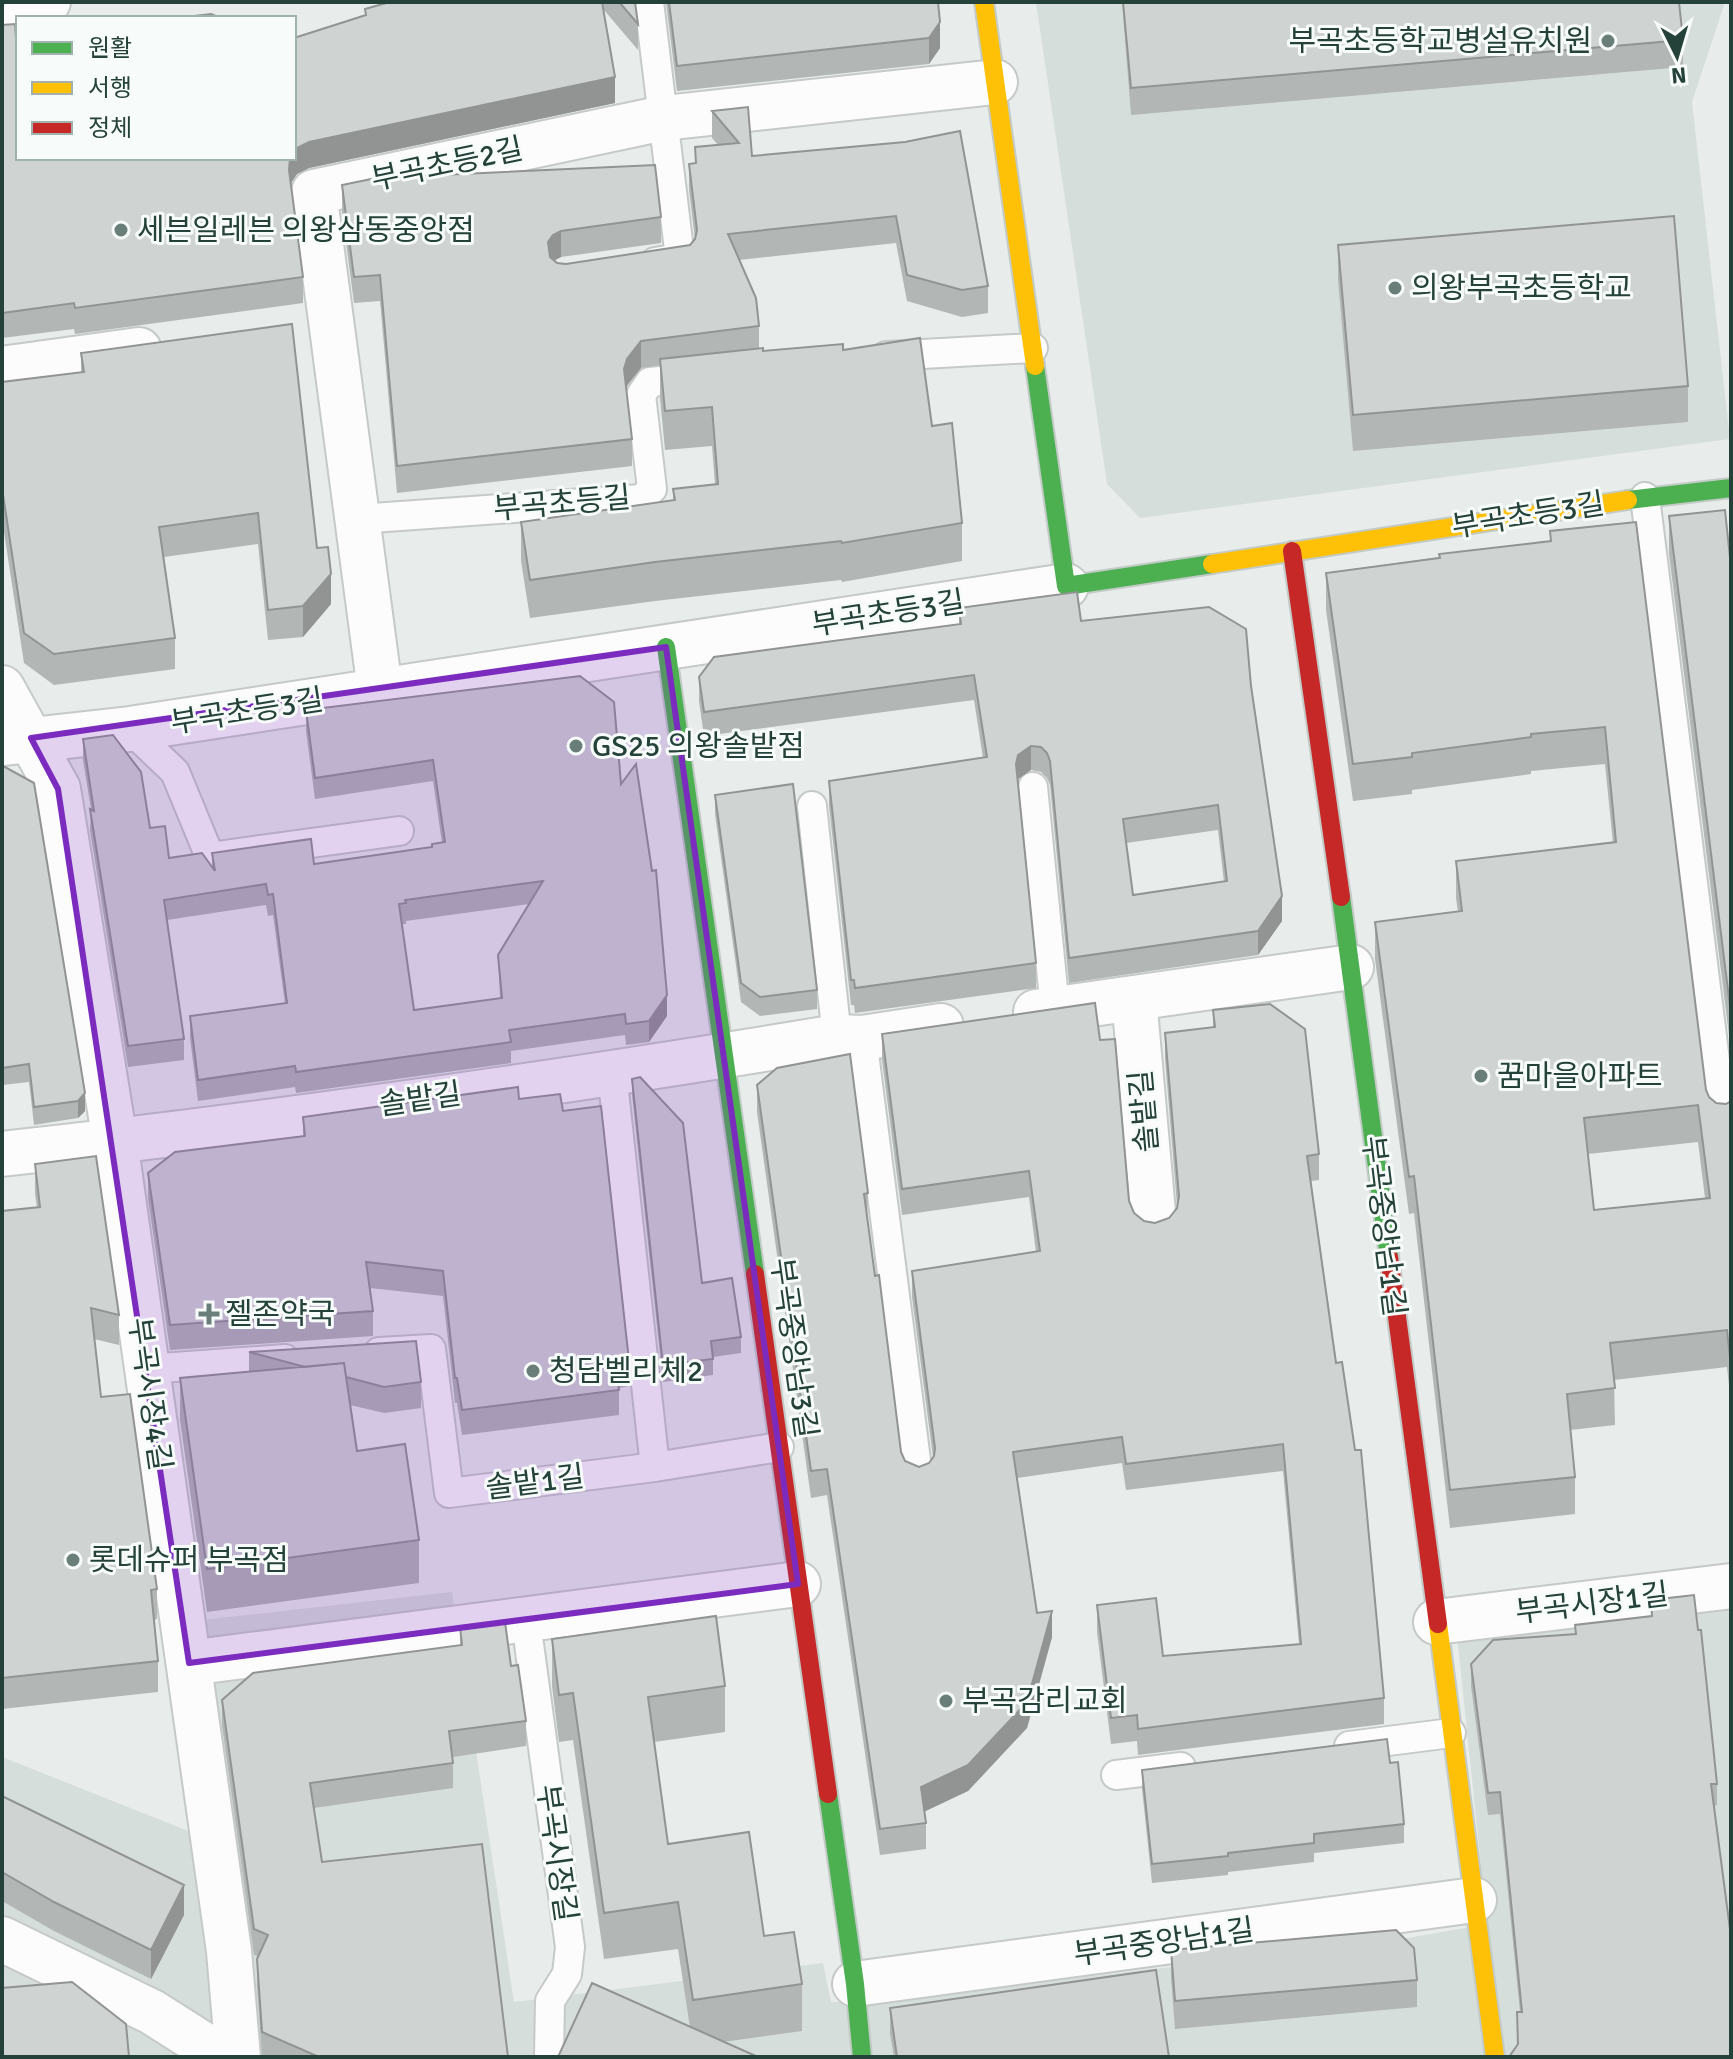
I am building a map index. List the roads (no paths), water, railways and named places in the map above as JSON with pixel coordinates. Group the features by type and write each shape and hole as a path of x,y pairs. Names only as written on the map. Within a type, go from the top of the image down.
{"street":[{"path":"25,16 48,2"},
{"path":"984,2 1066,586"},
{"name":"부곡초등2길","path":"380,690 314,192 664,118 995,82"},
{"path":"286,330 332,324"},
{"path":"2,369 179,344"},
{"name":"부곡초등3길","path":"17,741 130,729 1645,497 1731,488"},
{"name":"부곡중앙남1길","path":"1292,551 1351,967 1495,2057"},
{"name":"부곡중앙남3길","path":"666,647 855,1984 862,2057"},
{"name":"부곡시장4길","path":"2,688 17,741 58,789 115,1141 229,1951 238,2057"},
{"name":"솔밭길","path":"2,1154 612,1073 1351,967"},
{"name":"솔밭길","path":"1134,998 1154,1224"},
{"path":"189,1663 798,1584"},
{"name":"부곡시장1길","path":"1436,1622 1730,1593"},
{"name":"부곡중앙남1길","path":"855,1984 1474,1900"},
{"path":"2,1939 152,2012 223,2057"}],"lane":[{"path":"622,266 680,258 649,2"},
{"path":"859,359 1033,348"},
{"name":"부곡초등길","path":"358,519 641,499 652,489 641,395 650,382 725,374"},
{"name":"부곡초등3길","path":"1645,497 1723,1125"},
{"name":"부곡초등3길","path":"130,729 175,772 210,857 399,831"},
{"path":"1033,787 1055,1009"},
{"path":"812,806 918,1476"},
{"path":"612,1073 655,1467 779,1447"},
{"name":"솔밭1길","path":"352,1354 431,1349 449,1493 655,1467"},
{"path":"147,1369 305,1358"},
{"name":"부곡시장길","path":"529,1644 570,1947 567,1974 550,2001 549,2057"},
{"path":"1330,1748 1451,1733"},
{"path":"1116,1775 1208,1764"}],"place":[{"name":"부곡초등학교병설유치원","path":"1608,41"},
{"name":"세븐일레븐 의왕삼동중앙점","path":"121,230"},
{"name":"의왕부곡초등학교","path":"1395,288"},
{"name":"GS25 의왕솔밭점","path":"576,746"},
{"name":"꿈마을아파트","path":"1481,1076"},
{"name":"젤존약국","path":"209,1314"},
{"name":"청담벨리체2","path":"533,1371"},
{"name":"롯데슈퍼 부곡점","path":"73,1560"},
{"name":"부곡감리교회","path":"946,1701"}]}
